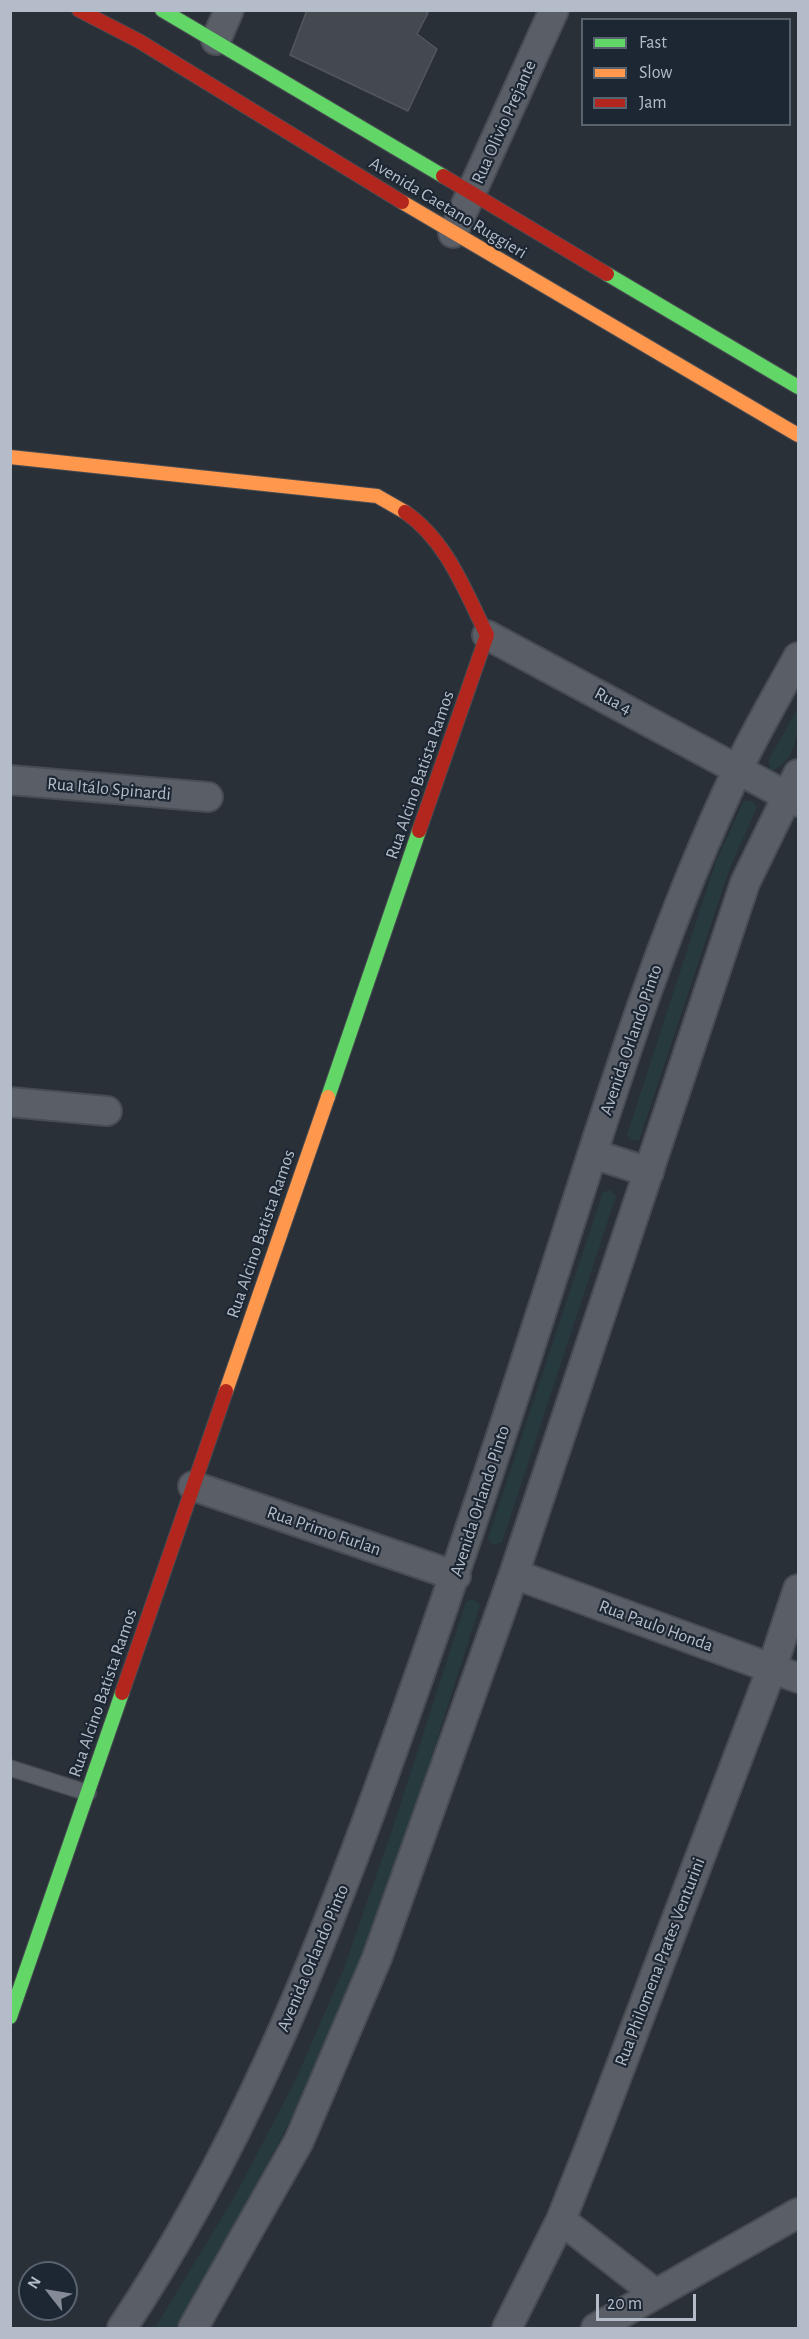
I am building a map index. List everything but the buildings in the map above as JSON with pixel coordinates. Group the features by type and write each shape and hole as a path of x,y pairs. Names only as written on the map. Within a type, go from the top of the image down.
{"street":[{"name":"Avenida Caetano Ruggieri","path":"79,10 139,40 453,233 798,435"},
{"name":"Avenida Caetano Ruggieri","path":"162,10 798,387"},
{"path":"216,40 229,10"},
{"name":"Rua Olivio Prejante","path":"453,233 554,10"},
{"path":"10,457 377,496 401,509 429,532 456,575 487,634"},
{"name":"Rua 4","path":"487,634 738,768 794,790"},
{"name":"Rua Alcino Batista Ramos","path":"10,2018 487,634"},
{"name":"Avenida Orlando Pinto","path":"122,2328 163,2267 234,2135 288,2022 340,1896 456,1576 592,1154 662,949 738,768 798,657"},
{"name":"Rua Itálo Spinardi","path":"10,780 208,798"},
{"path":"193,2328 299,2141 377,1958 514,1574 745,883 794,790"},
{"path":"10,1102 107,1111"},
{"path":"592,1154 649,1172"},
{"name":"Rua Primo Furlan","path":"193,1486 456,1576"},
{"name":"Rua Paulo Honda","path":"514,1574 798,1678"},
{"name":"Rua Philomena Prates Venturini","path":"507,2328 561,2220 772,1668 798,1589"},
{"path":"596,2328 798,2213"},
{"path":"561,2220 656,2294"}],"lane":[{"path":"10,1768 88,1792"}],"green space":[{"path":"798,708 798,726 791,753 786,761 771,771 768,761"},
{"path":"744,801 752,801 757,807 729,870 639,1140 631,1140 627,1135 716,861"},
{"path":"610,1190 616,1196 502,1542 493,1545 488,1538 603,1192"},
{"path":"473,1599 480,1605 401,1851 357,1972 332,2032 275,2151 175,2328 155,2328 235,2196 295,2081 343,1971 392,1830 466,1602"}],"traffic: fast":[{"path":"162,10 443,176"},
{"path":"607,274 798,387"},
{"path":"328,1097 419,831"},
{"path":"10,2017 122,1693"}],"traffic: slow":[{"path":"402,202 798,435"},
{"path":"10,457 377,496 405,512"},
{"path":"226,1391 328,1097"}],"traffic: jam":[{"path":"79,10 139,41 402,202"},
{"path":"443,176 607,274"},
{"path":"405,512 420,524 444,552 487,635 419,831"},
{"path":"122,1693 226,1391"}]}
